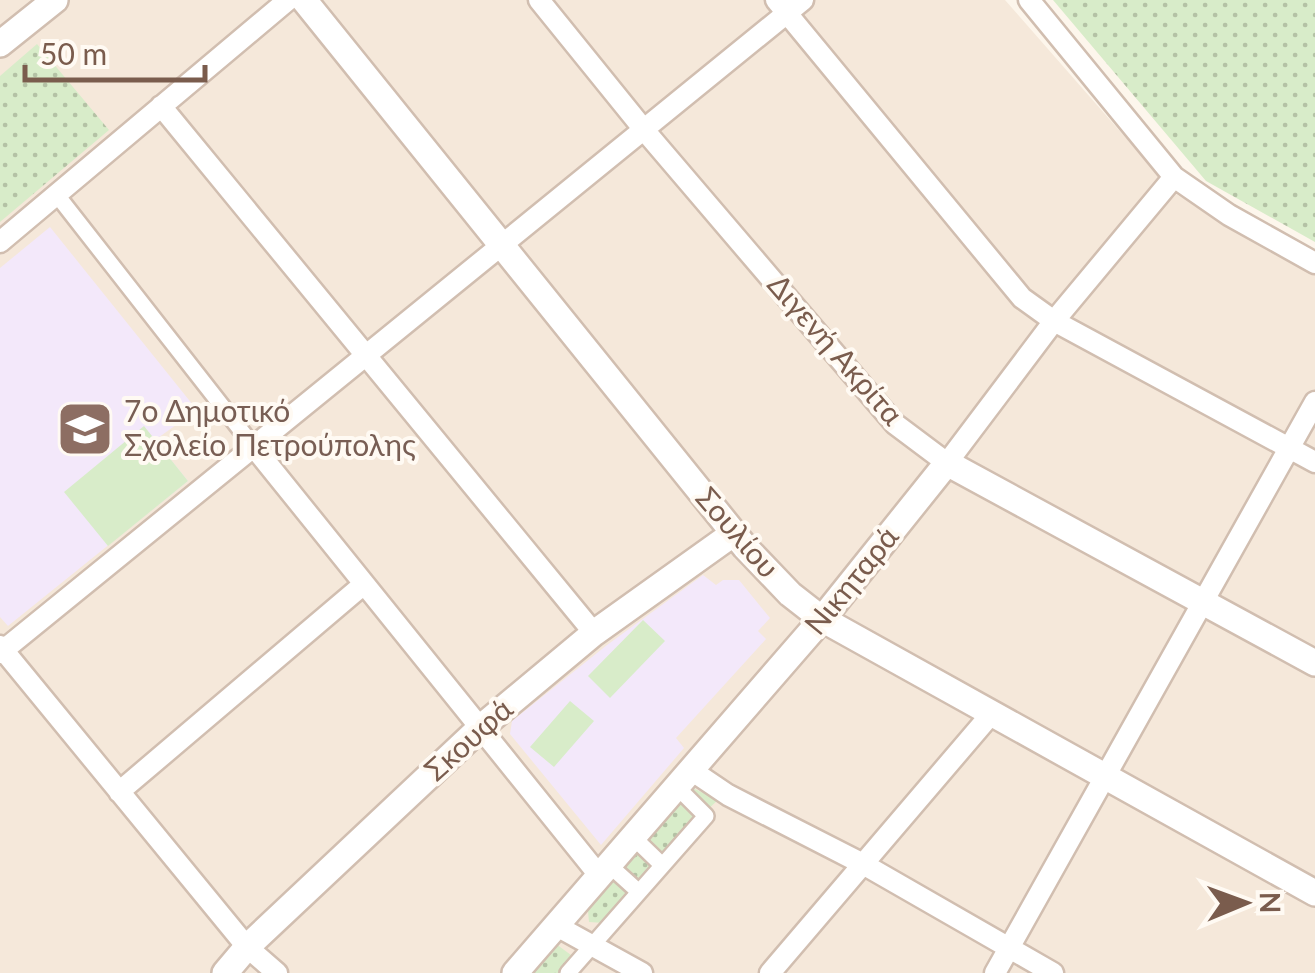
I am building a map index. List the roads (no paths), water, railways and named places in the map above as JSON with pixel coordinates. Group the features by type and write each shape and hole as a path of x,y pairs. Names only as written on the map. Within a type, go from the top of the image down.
{"street":[{"path":"0,44 55,0"},
{"path":"0,242 288,0"},
{"name":"Σουλίου","path":"304,0 734,533 790,594 822,620 1315,893"},
{"name":"Διγενή Ακρίτα","path":"538,0 895,424 947,463 1315,664"},
{"path":"1029,0 1174,177 1229,216 1315,262"},
{"path":"277,973 247,947 1,650 645,131 789,4 1022,298 1054,321 1315,462"},
{"path":"161,106 594,633"},
{"name":"Νικηταρά","path":"527,969 556,925 603,869 822,620 1054,321 1174,177"},
{"path":"57,195 480,728 603,869 638,892"},
{"path":"995,973 1315,402"},
{"name":"Σκουφά","path":"225,973 247,947 480,728 594,633 734,533"},
{"path":"119,792 364,584"},
{"path":"770,973 992,713"},
{"path":"568,973 706,816 684,778"},
{"path":"684,778 728,795 863,864 1053,973"},
{"path":"632,836 662,865"},
{"path":"556,925 642,973"}],"place":[{"name":"7ο Δημοτικό Σχολείο Πετρούπολης","path":"85,429"}]}
